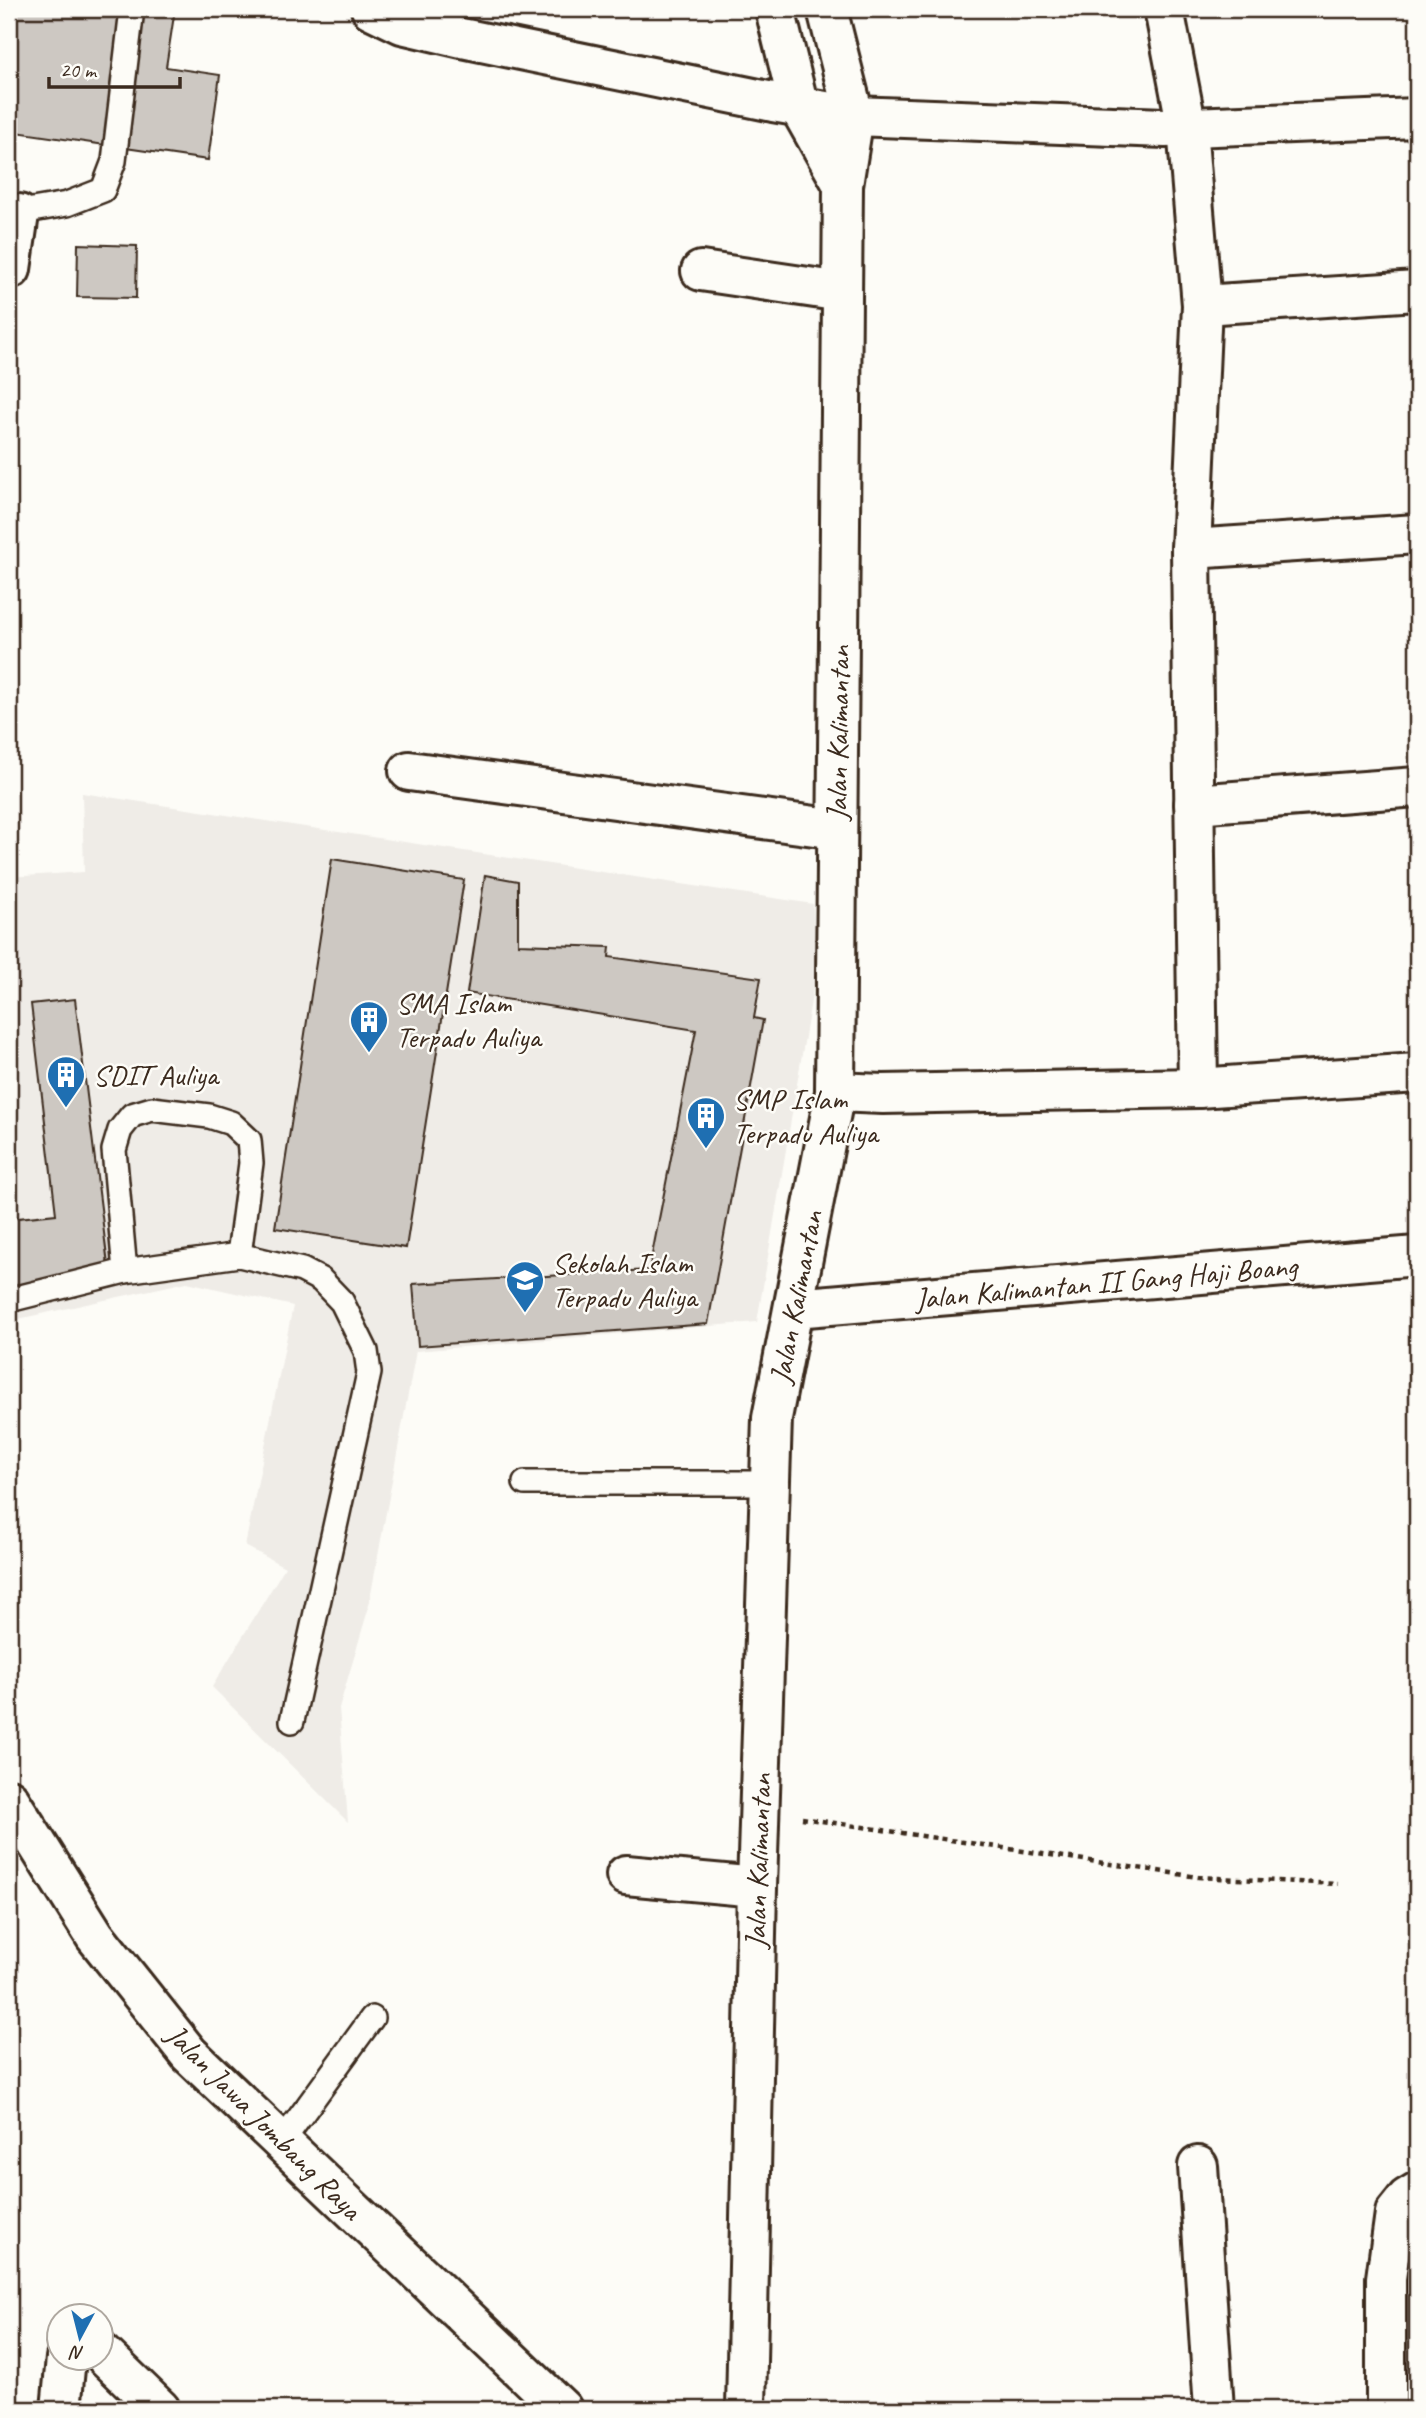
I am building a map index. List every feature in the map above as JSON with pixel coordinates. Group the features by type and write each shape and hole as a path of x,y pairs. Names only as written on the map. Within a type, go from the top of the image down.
{"street":[{"path":"370,9 402,24 458,23 799,107 854,116 1187,128 1417,118"},
{"name":"Jalan Kalimantan","path":"775,9 799,107 843,185"},
{"name":"Jalan Kalimantan","path":"746,2409 757,1888 772,1418 835,1092 843,185 854,116 827,9"},
{"path":"1164,9 1187,128 1202,305 1191,548 1198,1088"},
{"path":"9,269 14,214"},
{"path":"701,271 842,292"},
{"path":"1202,305 1417,291"},
{"path":"1191,548 1417,534"},
{"path":"409,771 837,829"},
{"path":"1194,804 1417,787"},
{"path":"835,1092 883,1094 1198,1088 1417,1073"},
{"name":"Jalan Kalimantan II Gang Haji Boang","path":"794,1308 1417,1256"},
{"name":"Jalan Jawa Jombang Raya","path":"9,1800 95,1936 188,2054 562,2409"},
{"path":"626,1875 757,1888"},
{"path":"1198,2166 1214,2409"},
{"path":"1386,2409 1387,2278 1395,2213 1407,2198 1417,2192"},
{"path":"116,2367 160,2409"},
{"path":"61,2409 65,2372"}],"lane":[{"path":"14,214 68,204 103,190 114,161 132,9"},
{"path":"125,1271 114,1150 120,1130 132,1115 152,1109 209,1116 231,1123 249,1140 251,1163 239,1255"},
{"path":"9,1300 125,1271 239,1255 302,1270 321,1280 342,1302 366,1351 369,1373 292,1721"},
{"path":"525,1483 769,1483"},
{"path":"281,2143 372,2018"}],"path":[{"path":"760,1812 1198,1877 1338,1884"}],"shaded area":[{"name":"Sekolah Islam Terpadu Auliya","path":"82,793 813,904 816,971 757,1322 416,1351 368,1610 339,1708 348,1822 212,1687 285,1567 245,1546 293,1306 187,1282 9,1321 9,877 84,872"}],"building":[{"path":"9,9 175,9 166,67 220,75 208,160 9,131"},
{"path":"78,244 137,246 136,298 77,297"},
{"name":"SMA Islam Terpadu Auliya","path":"332,859 464,880 406,1248 275,1228"},
{"name":"SMP Islam Terpadu Auliya","path":"485,875 518,881 518,944 610,947 609,957 761,978 754,1018 763,1020 708,1324 418,1346 413,1284 649,1270 696,1030 467,993"},
{"name":"SDIT Auliya","path":"75,999 109,1273 9,1285 9,1219 56,1214 31,1004"}],"place":[{"name":"SMA Islam Terpadu Auliya","path":"369,1054"},
{"name":"SDIT Auliya","path":"66,1109"},
{"name":"SMP Islam Terpadu Auliya","path":"706,1150"},
{"name":"Sekolah Islam Terpadu Auliya","path":"525,1314"}]}
